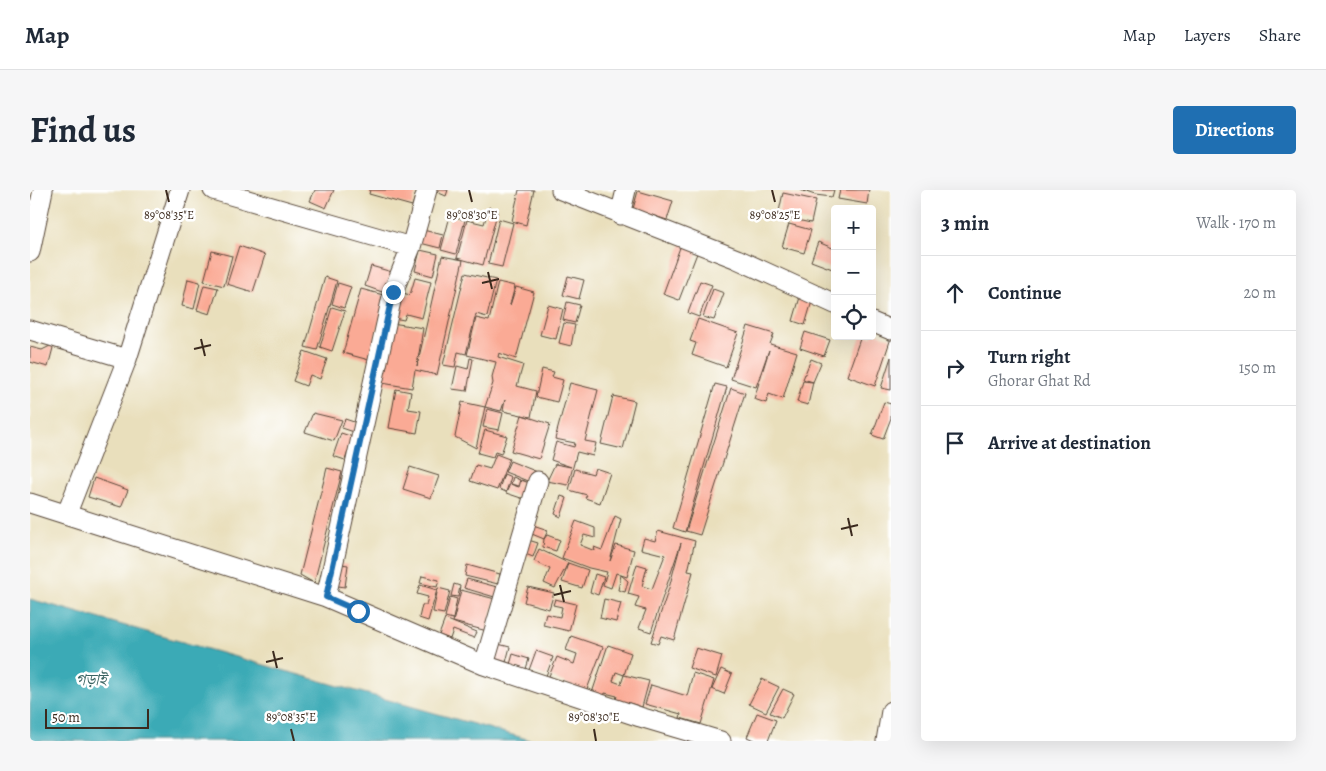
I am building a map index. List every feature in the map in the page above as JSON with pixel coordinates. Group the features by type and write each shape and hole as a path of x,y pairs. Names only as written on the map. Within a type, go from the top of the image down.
{"street":[{"path":"30,250 43,190"},
{"path":"67,512 127,359 180,190"},
{"path":"213,190 411,247"},
{"path":"326,597 393,292 411,247 427,190"},
{"path":"561,190 620,215 737,259 831,302"},
{"path":"620,215 626,190"},
{"path":"876,324 891,330"},
{"path":"30,330 127,359"},
{"path":"484,665 538,481"},
{"path":"30,502 67,512 326,597 484,665 640,717 721,741"},
{"path":"886,741 891,711"}],"water":[{"name":"গড়াই","path":"30,599 534,741 30,741"}],"building":[{"path":"315,190 334,190 326,208 310,201"},
{"path":"370,190 417,190 412,206 369,194"},
{"path":"432,190 448,190 446,196"},
{"path":"519,190 534,190 526,225 512,221"},
{"path":"800,190 834,190 832,197 815,195"},
{"path":"840,190 869,190 867,204 838,199"},
{"path":"638,191 673,201 667,220 633,209"},
{"path":"783,193 816,200 811,223 778,216"},
{"path":"489,207 498,210 483,265 457,258 467,220 484,224"},
{"path":"450,216 465,220 456,254 441,250"},
{"path":"499,219 513,223 502,267 488,264"},
{"path":"789,224 811,230 804,253 782,247"},
{"path":"419,229 443,235 440,248 416,242"},
{"path":"682,242 699,248 679,300 663,294"},
{"path":"818,242 831,247 831,268 811,261"},
{"path":"239,246 265,255 253,292 227,284"},
{"path":"420,250 438,254 433,276 415,271"},
{"path":"212,251 232,256 224,286 204,281"},
{"path":"442,256 463,260 437,375 415,370 412,388 382,383 392,323 423,328 417,366"},
{"path":"371,266 392,272 385,293 365,286"},
{"path":"465,273 496,280 487,317 476,314 466,354 458,352 455,367 443,365"},
{"path":"568,276 584,280 579,299 563,295"},
{"path":"325,277 337,281 317,350 305,347"},
{"path":"415,278 431,282 422,318 406,314 404,320 393,318 399,292 410,295"},
{"path":"188,279 200,282 194,309 182,306"},
{"path":"700,281 712,285 699,317 688,313"},
{"path":"498,282 515,286 510,305 516,287 534,292 516,359 499,353 498,357 523,365 517,386 536,391 531,417 503,411 505,400 501,411 485,407 493,383 492,377 496,362 467,355 476,318 489,321"},
{"path":"338,283 351,287 344,308 332,304"},
{"path":"204,285 218,288 210,314 197,310"},
{"path":"361,289 387,296 369,360 343,353"},
{"path":"713,289 724,293 714,320 703,317"},
{"path":"800,297 812,301 805,325 793,321"},
{"path":"567,302 580,305 575,323 563,320"},
{"path":"548,305 563,309 556,339 540,335"},
{"path":"332,307 345,311 332,351 320,347"},
{"path":"698,319 738,333 726,367 692,355 696,343 690,341"},
{"path":"564,323 575,325 571,346 559,343"},
{"path":"748,326 774,334 770,344 797,352 783,399 769,394 766,403 754,399 769,350 756,387 731,379"},
{"path":"805,332 830,340 824,356 800,348"},
{"path":"876,333 891,338 875,386 847,376 860,340 876,340"},
{"path":"54,344 48,367 30,362 30,347 42,350"},
{"path":"304,351 327,359 320,379 310,375 306,386 293,381"},
{"path":"891,357 891,390 881,388"},
{"path":"470,358 473,359 467,391 452,389 457,366 468,369"},
{"path":"811,359 821,363 813,382 803,379"},
{"path":"542,369 554,372 552,377 563,380 557,402 536,397"},
{"path":"803,381 813,382 808,405 797,402"},
{"path":"570,383 598,390 585,441 596,443 593,456 577,452 568,485 547,481 555,464 571,467 551,460 556,442 574,447 575,443 555,439"},
{"path":"715,384 727,387 685,532 673,528"},
{"path":"731,388 745,393 700,535 686,531"},
{"path":"396,389 411,392 408,409 421,411 417,433 389,428"},
{"path":"613,396 635,401 623,449 601,444"},
{"path":"462,402 485,407 476,448 455,437"},
{"path":"884,402 891,404 891,418 883,439 872,435"},
{"path":"487,409 503,413 499,430 483,427"},
{"path":"313,413 342,420 334,441 305,432"},
{"path":"522,415 550,424 539,459 511,451"},
{"path":"345,419 357,423 354,432 342,428"},
{"path":"485,430 507,436 501,454 495,452 493,457 478,453"},
{"path":"341,433 353,437 345,460 333,456"},
{"path":"496,454 509,459 497,490 470,481 476,465 490,469"},
{"path":"510,461 540,473 535,484 505,472"},
{"path":"410,467 439,476 431,498 403,489"},
{"path":"327,468 342,472 314,583 300,575"},
{"path":"595,468 610,473 600,503 585,498 587,495 569,490 575,469 593,474"},
{"path":"504,474 511,477 506,492 499,489"},
{"path":"513,477 520,480 518,486 511,484"},
{"path":"94,478 128,490 121,507 88,497"},
{"path":"521,480 535,485 530,501 506,493 510,484 519,487"},
{"path":"561,496 567,498 561,517 555,514"},
{"path":"615,516 621,519 610,561 616,545 634,550 627,577 616,573 611,588 603,585 607,572 589,568 562,558 576,521 595,528 595,538 584,535 580,545 595,551 594,547 602,550"},
{"path":"530,524 548,530 544,539 527,532"},
{"path":"658,531 695,541 688,571 693,572 674,640 661,636 658,644 651,642 669,588 681,543 651,632 639,628 646,610 635,607 639,597 628,594 637,564 647,567 642,586 652,589 665,555 641,549 644,538 655,541"},
{"path":"547,535 560,540 556,551 543,547 544,539"},
{"path":"525,539 538,543 533,557 520,552"},
{"path":"539,549 568,563 555,588 544,583 550,569 534,561"},
{"path":"335,563 348,565 345,587 332,585"},
{"path":"568,563 588,570 582,588 562,582"},
{"path":"467,565 500,574 498,584 465,576"},
{"path":"595,574 604,577 598,595 590,592"},
{"path":"621,575 628,581 625,592 618,590"},
{"path":"422,576 439,580 437,587 420,583"},
{"path":"467,579 501,588 498,598 464,588"},
{"path":"454,584 460,586 458,597 451,596"},
{"path":"420,585 437,590 428,621 419,618 422,605 426,605 428,597 417,594"},
{"path":"528,587 554,593 549,609 524,602"},
{"path":"438,588 450,591 444,614 433,612"},
{"path":"461,590 495,599 487,631 453,622"},
{"path":"450,597 457,599 453,619 445,617"},
{"path":"555,599 576,604 569,631 543,625 546,614 560,617 562,607 553,605"},
{"path":"604,599 621,603 616,622 600,618"},
{"path":"445,619 477,632 474,638 453,630 450,639 439,635"},
{"path":"571,636 603,647 586,692 549,676 557,657 574,664 577,654 566,650"},
{"path":"494,643 510,647 505,666 489,662"},
{"path":"608,645 631,653 624,675 649,681 642,707 626,702 625,707 614,704 617,696 605,693 604,697 592,693","holes":["616,672 624,675 621,684 613,681"]},
{"path":"696,648 722,656 716,677 689,668"},
{"path":"536,651 553,657 546,676 529,670"},
{"path":"513,654 529,659 525,672 509,668"},
{"path":"721,669 732,674 724,694 712,689"},
{"path":"693,673 714,680 701,724 680,718 681,714 645,704 651,685 687,696"},
{"path":"762,679 779,687 766,712 749,704"},
{"path":"783,689 794,694 782,718 770,713"},
{"path":"757,713 776,720 768,741 756,741 747,737"}],"route":[{"path":"358,611 326,597 393,292"}]}
